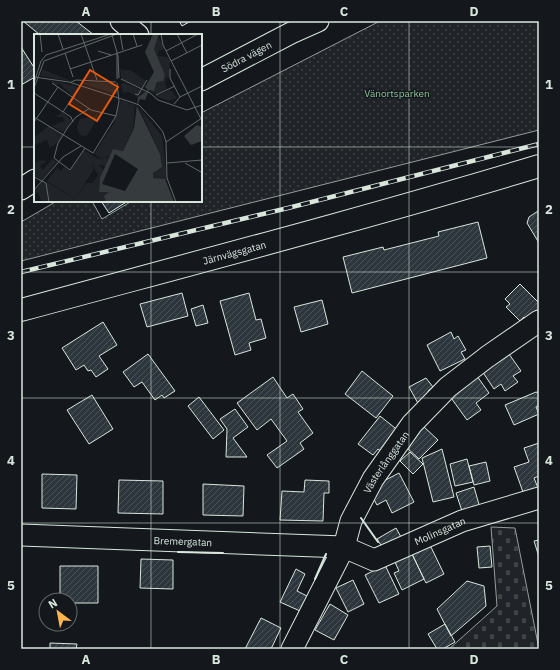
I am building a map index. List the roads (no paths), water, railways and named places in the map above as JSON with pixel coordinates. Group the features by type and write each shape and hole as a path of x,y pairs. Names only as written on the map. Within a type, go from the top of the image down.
{"main road":[{"name":"Järnvägsgatan","path":"21,310 448,194 539,166"},
{"name":"Järnvägsgatan","path":"448,194 488,189 539,179"}],"street":[{"path":"120,21 137,34"},
{"name":"Södra vägen","path":"291,33 309,21"},
{"name":"Södra vägen","path":"202,79 291,33 318,21"},
{"path":"21,188 34,181"},
{"name":"Västerlånggatan","path":"292,649 344,547 351,521 373,479 412,424 448,387 539,322"},
{"name":"Molinsgatan","path":"344,547 374,560 462,521 539,498"},
{"name":"Bremergatan","path":"21,535 344,547"}],"railway":[{"path":"21,272 288,208 539,144"}],"park label":[{"name":"Vänortsparken","path":"397,93"}]}
